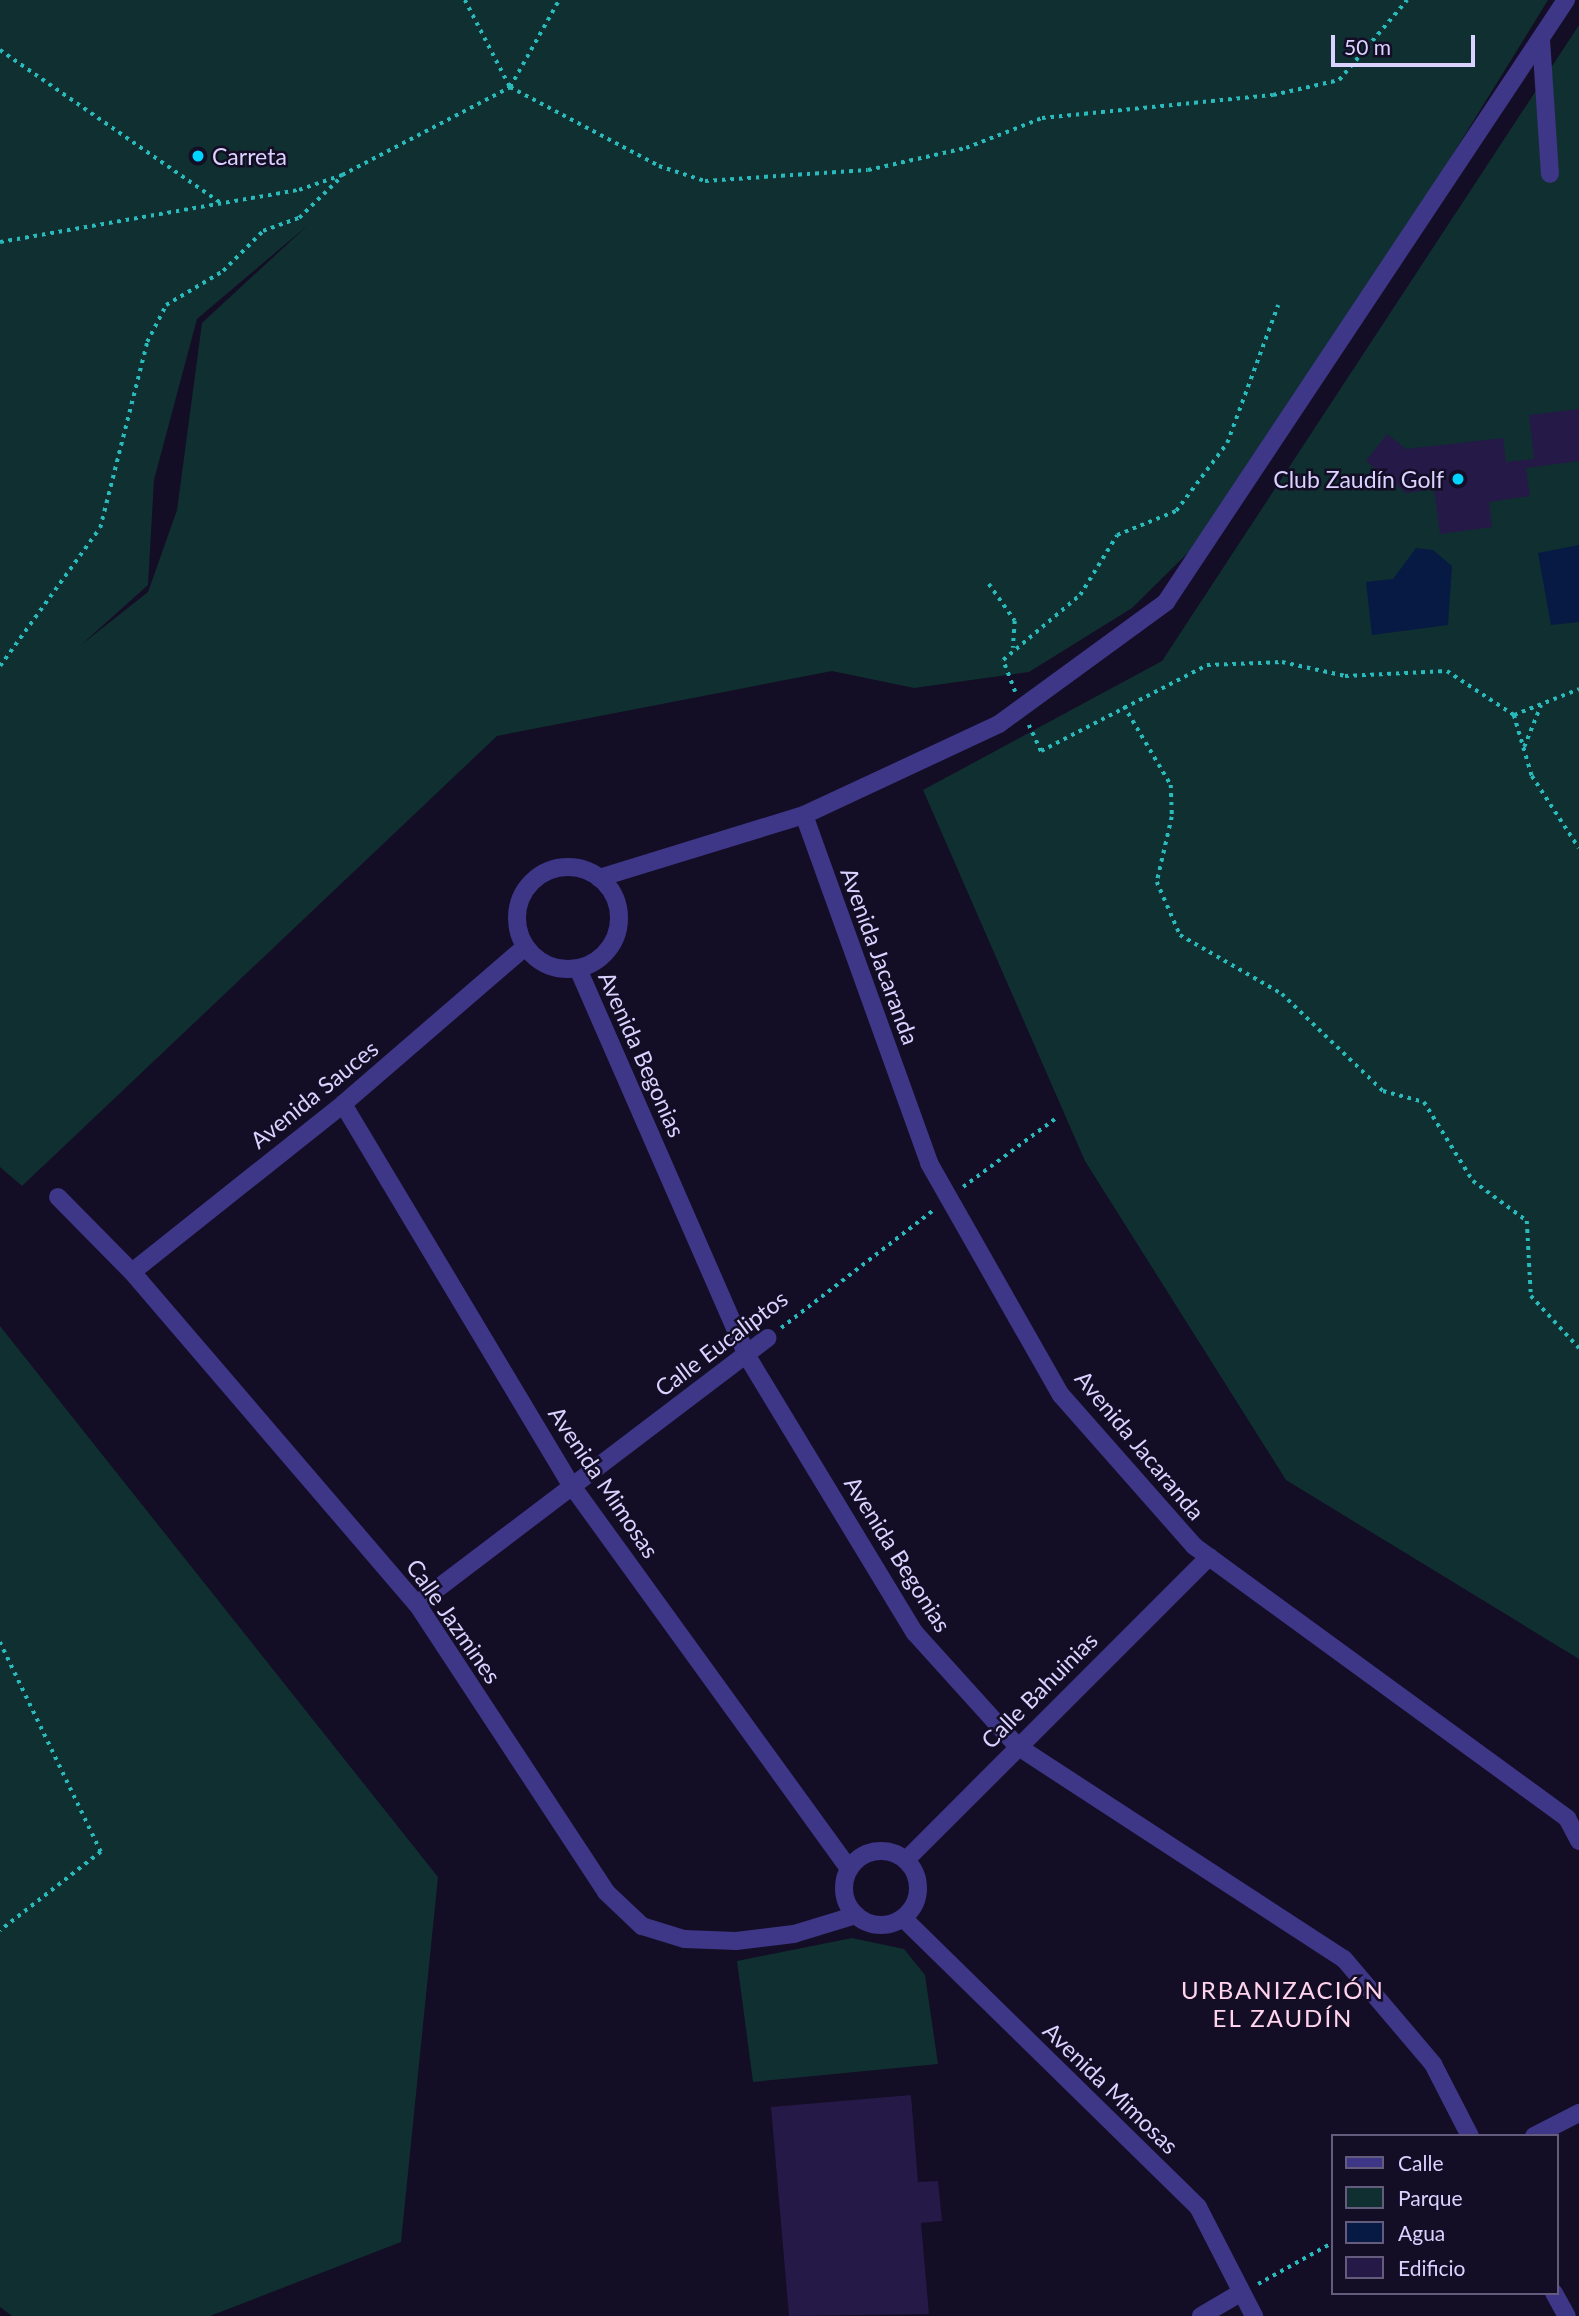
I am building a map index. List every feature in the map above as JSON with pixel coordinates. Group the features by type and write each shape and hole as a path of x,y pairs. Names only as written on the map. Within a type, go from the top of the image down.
{"street":[{"path":"599,878 617,904 619,922 607,950 579,971 546,966 524,948 518,904 539,876 566,867 599,878 804,815 1021,707 1166,602 1566,0"},
{"path":"1541,39 1550,174"},
{"name":"Avenida Jacaranda","path":"804,815 929,1163 1061,1395 1209,1557 1567,1818 1579,1840"},
{"name":"Avenida Sauces","path":"132,1272 344,1104 524,948"},
{"name":"Avenida Begonias","path":"579,971 747,1356 915,1633 1017,1746 1344,1959 1433,2064 1469,2134"},
{"name":"Avenida Mimosas","path":"344,1104 572,1486 849,1869"},
{"name":"Calle Jazmines","path":"58,1197 132,1272 417,1604 606,1892 642,1926 684,1939 736,1941 794,1934 856,1915"},
{"name":"Calle Eucaliptos","path":"417,1604 768,1338"},
{"name":"Calle Bahuinias","path":"906,1860 1017,1746 1209,1557"},
{"path":"873,1851 906,1860 919,1889 903,1918 880,1925 856,1915 845,1894 849,1869 873,1851"},
{"name":"Avenida Mimosas","path":"903,1918 1198,2207 1254,2316"},
{"path":"1538,2134 1579,2113"},
{"path":"1201,2316 1240,2293"},
{"path":"1555,2295 1566,2316"}],"path":[{"path":"466,0 510,87 659,166 705,181 868,170 965,148 1042,118 1260,97 1339,79 1407,0"},
{"path":"0,242 221,203 342,175 510,87 559,0"},
{"path":"0,50 221,203"},
{"path":"0,666 100,528 147,342 166,305 223,271 263,231 299,218 342,175"},
{"path":"1278,305 1227,443 1176,511 1117,535 1080,595 1003,660 1041,751 1207,665 1282,662 1345,676 1447,671 1514,715 1532,776 1579,848"},
{"path":"989,584 1015,621 1013,650"},
{"path":"1514,715 1579,689"},
{"path":"1524,747 1541,705"},
{"path":"1124,706 1171,785 1172,817 1157,881 1180,935 1282,994 1382,1091 1424,1102 1473,1181 1527,1222 1531,1296 1579,1348"},
{"name":"Calle Eucaliptos","path":"768,1338 1055,1119"},
{"path":"0,1642 101,1852 0,1931"},
{"path":"1240,2293 1330,2245"}],"green space":[{"name":"Club Zaudín Golf","path":"0,0 1548,0 1413,219 1198,543 1132,608 1029,672 914,688 832,671 497,736 22,1186 0,1167","holes":["308,225 202,323 177,510 148,592 81,645 148,585 154,480 197,319"]},
{"name":"Club Zaudín Golf","path":"1579,25 1579,1659 1286,1480 1085,1161 923,790 1162,661"},
{"path":"0,1326 438,1877 401,2242 210,2316 12,2316 0,2307"},
{"path":"852,1938 904,1949 925,1975 938,2064 753,2082 737,1961"}],"water":[{"path":"1579,545 1579,622 1551,625 1538,553"},
{"path":"1416,548 1433,550 1452,566 1448,625 1372,635 1366,582 1393,579"}],"building":[{"name":"Club Zaudín Golf","path":"1579,409 1579,461 1526,468 1530,496 1489,502 1492,527 1440,534 1434,489 1406,493 1366,461 1387,434 1406,449 1503,438 1506,462 1534,459 1529,415"},
{"path":"911,2095 918,2182 938,2181 942,2221 921,2223 929,2314 789,2316 771,2107"}],"place":[{"name":"Carreta","path":"198,156"},
{"name":"Club Zaudín Golf","path":"1458,479"}],"district":[{"name":"URBANIZACIÓN EL ZAUDÍN","path":"1283,2004"}]}
